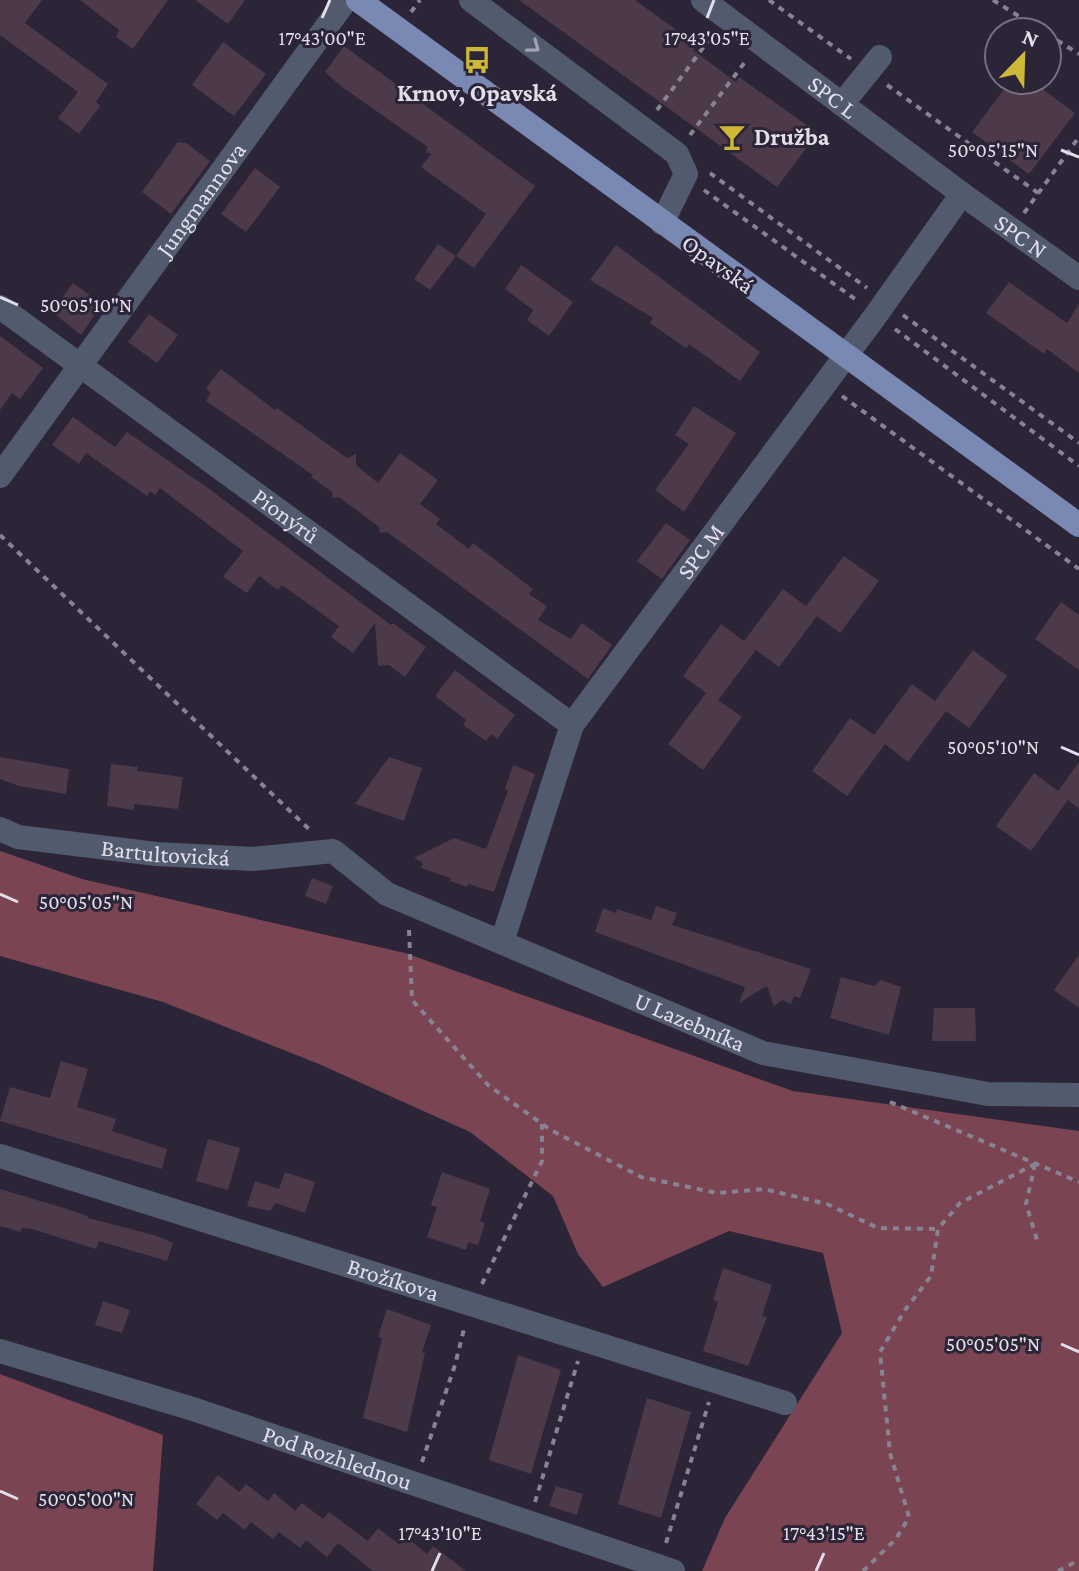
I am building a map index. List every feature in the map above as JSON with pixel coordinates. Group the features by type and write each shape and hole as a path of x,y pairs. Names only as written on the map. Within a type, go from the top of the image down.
{"main road":[{"name":"Opavská","path":"358,0 1079,525"}],"street":[{"name":"Jungmannova","path":"0,476 346,0"},
{"path":"471,0 677,154 686,174 662,223"},
{"name":"SPC L","path":"703,0 962,194"},
{"path":"842,104 874,64"},
{"name":"SPC N","path":"962,194 1079,278"},
{"name":"SPC M","path":"502,942 572,725 962,194"},
{"name":"Pionýrů","path":"0,307 572,725"},
{"name":"Bartultovická","path":"0,829 18,837 156,854 253,859 333,851"},
{"name":"U Lazebníka","path":"333,851 387,894 763,1053 988,1094 1079,1095"},
{"name":"Brožíkova","path":"0,1156 476,1295 585,1340 785,1403"},
{"name":"Pod Rozhlednou","path":"0,1351 193,1409 666,1568"}],"path":[{"path":"410,14 420,0"},
{"path":"769,0 874,64 1038,193"},
{"path":"993,0 1018,16"},
{"path":"650,118 726,17"},
{"path":"684,143 760,43"},
{"path":"1012,229 1079,137"},
{"path":"694,183 1079,466"},
{"path":"838,393 1079,569"},
{"path":"0,535 333,851"},
{"path":"408,903 412,1000 488,1085 542,1124 641,1177 717,1193 764,1189 827,1204 878,1228 938,1229"},
{"path":"880,1098 1079,1182"},
{"path":"415,1484 476,1295 542,1161 542,1124"},
{"path":"863,1571 896,1539 909,1517 890,1453 880,1352 905,1310 931,1276 938,1229 960,1203 1035,1164"},
{"path":"1035,1164 1026,1204 1038,1243"},
{"path":"543,1476 585,1340"},
{"path":"666,1568 716,1381"},
{"path":"1058,1571 1079,1560"}],"shaded area":[{"path":"0,851 82,879 405,953 793,1091 1079,1131 1079,1571 702,1571 725,1518 842,1333 823,1253 729,1231 603,1287 578,1254 553,1196 470,1132 319,1064 163,1002 0,956"},
{"path":"0,1374 163,1435 153,1571 0,1571"}],"building":[{"path":"0,0 42,0 25,23 108,84 96,102 100,106 79,134 58,118 78,92 0,35"},
{"path":"80,0 168,0 133,49 116,37 119,30"},
{"path":"195,0 245,0 228,24"},
{"path":"519,0 635,0 697,45 693,50 736,82 739,77 818,133 777,187"},
{"path":"223,42 266,74 234,116 192,85"},
{"path":"344,46 535,186 474,268 456,256 486,214 421,167 431,154 426,152 428,147 325,72"},
{"path":"999,96 1052,96 1075,113 1029,174 972,132"},
{"path":"178,142 186,143 210,161 171,214 142,192"},
{"path":"255,168 280,187 246,232 221,214"},
{"path":"438,244 456,256 430,290 414,279"},
{"path":"616,245 760,352 740,381 689,344 686,348 650,323 653,318 590,280"},
{"path":"521,265 573,302 549,336 527,320 533,310 505,289"},
{"path":"1009,282 1067,323 1079,304 1079,373 1047,349 1044,354 986,313"},
{"path":"73,283 102,304 81,335 52,312"},
{"path":"149,314 178,335 157,363 128,342"},
{"path":"0,336 43,368 20,399 12,393 0,410"},
{"path":"221,369 347,458 356,454 356,465 378,483 400,453 438,480 420,504 440,519 436,524 469,549 473,543 533,589 529,594 547,606 538,620 571,639 582,623 612,645 588,679 387,532 380,533 379,527 339,497 333,498 332,492 311,477 313,475 206,401 211,393 206,388"},
{"path":"694,406 736,433 684,512 655,490 689,444 675,435"},
{"path":"73,417 115,447 127,432 208,488 391,625 393,623 426,647 405,677 389,665 378,666 375,623 353,653 331,637 339,626 282,585 278,590 259,576 247,593 223,577 243,551 160,488 155,495 150,491 147,496 86,453 79,464 52,445"},
{"path":"666,523 690,540 662,579 637,561"},
{"path":"844,556 879,581 840,633 817,616 779,667 756,650 718,700 742,717 703,770 668,744 706,693 683,676 721,624 744,641 783,589 806,606"},
{"path":"1061,602 1079,615 1079,670 1035,639"},
{"path":"973,650 1007,676 969,728 946,711 908,762 885,744 847,796 812,771 850,718 874,735 912,684 935,701"},
{"path":"455,670 515,715 497,739 491,734 486,741 463,725 466,720 435,696"},
{"path":"0,757 69,769 66,794 19,786 0,779"},
{"path":"389,757 422,768 404,821 355,804"},
{"path":"1079,762 1079,809 1068,800 1031,851 996,826 1034,773 1058,791"},
{"path":"111,764 183,777 178,809 134,804 134,810 107,806"},
{"path":"513,765 535,774 494,892 468,884 467,887 421,868 423,863 414,858 454,838 486,849 508,791 505,789"},
{"path":"312,878 333,886 326,904 305,896"},
{"path":"656,906 677,913 672,925 811,969 800,998 794,996 791,1004 782,1000 774,1006 767,986 739,1003 745,987 595,932 603,908 616,913 617,909 651,920"},
{"path":"1079,955 1079,1008 1054,990"},
{"path":"841,977 874,986 881,980 901,987 889,1035 830,1018"},
{"path":"934,1008 975,1008 976,1041 932,1041"},
{"path":"61,1061 88,1069 77,1107 116,1119 112,1131 167,1149 162,1169 0,1121 10,1087 50,1098"},
{"path":"208,1139 240,1148 228,1190 196,1181"},
{"path":"285,1172 315,1182 305,1213 276,1203 270,1211 247,1206 255,1181 279,1189"},
{"path":"442,1172 490,1189 480,1221 485,1223 478,1245 468,1242 466,1250 427,1237 437,1207 431,1205"},
{"path":"0,1189 88,1218 157,1236 173,1243 167,1261 99,1241 96,1249 32,1229 22,1228 20,1232 0,1226"},
{"path":"723,1268 772,1285 762,1316 767,1317 748,1366 703,1351 718,1302 713,1300"},
{"path":"103,1301 130,1310 122,1333 95,1325"},
{"path":"387,1309 431,1325 422,1352 425,1353 407,1432 363,1418 382,1338 378,1337"},
{"path":"518,1355 561,1370 531,1474 489,1460"},
{"path":"647,1398 691,1412 661,1518 618,1504"},
{"path":"218,1475 239,1492 246,1484 268,1501 274,1493 295,1511 302,1503 323,1519 329,1512 368,1541 378,1528 400,1545 406,1537 427,1554 433,1546 466,1571 373,1571 338,1543 327,1557 306,1540 300,1548 279,1532 273,1539 251,1522 245,1530 223,1513 217,1520 196,1504"},
{"path":"556,1486 583,1494 577,1515 549,1506"}],"place":[{"name":"Krnov, Opavská","path":"477,60"},
{"name":"Družba","path":"732,137"}]}
